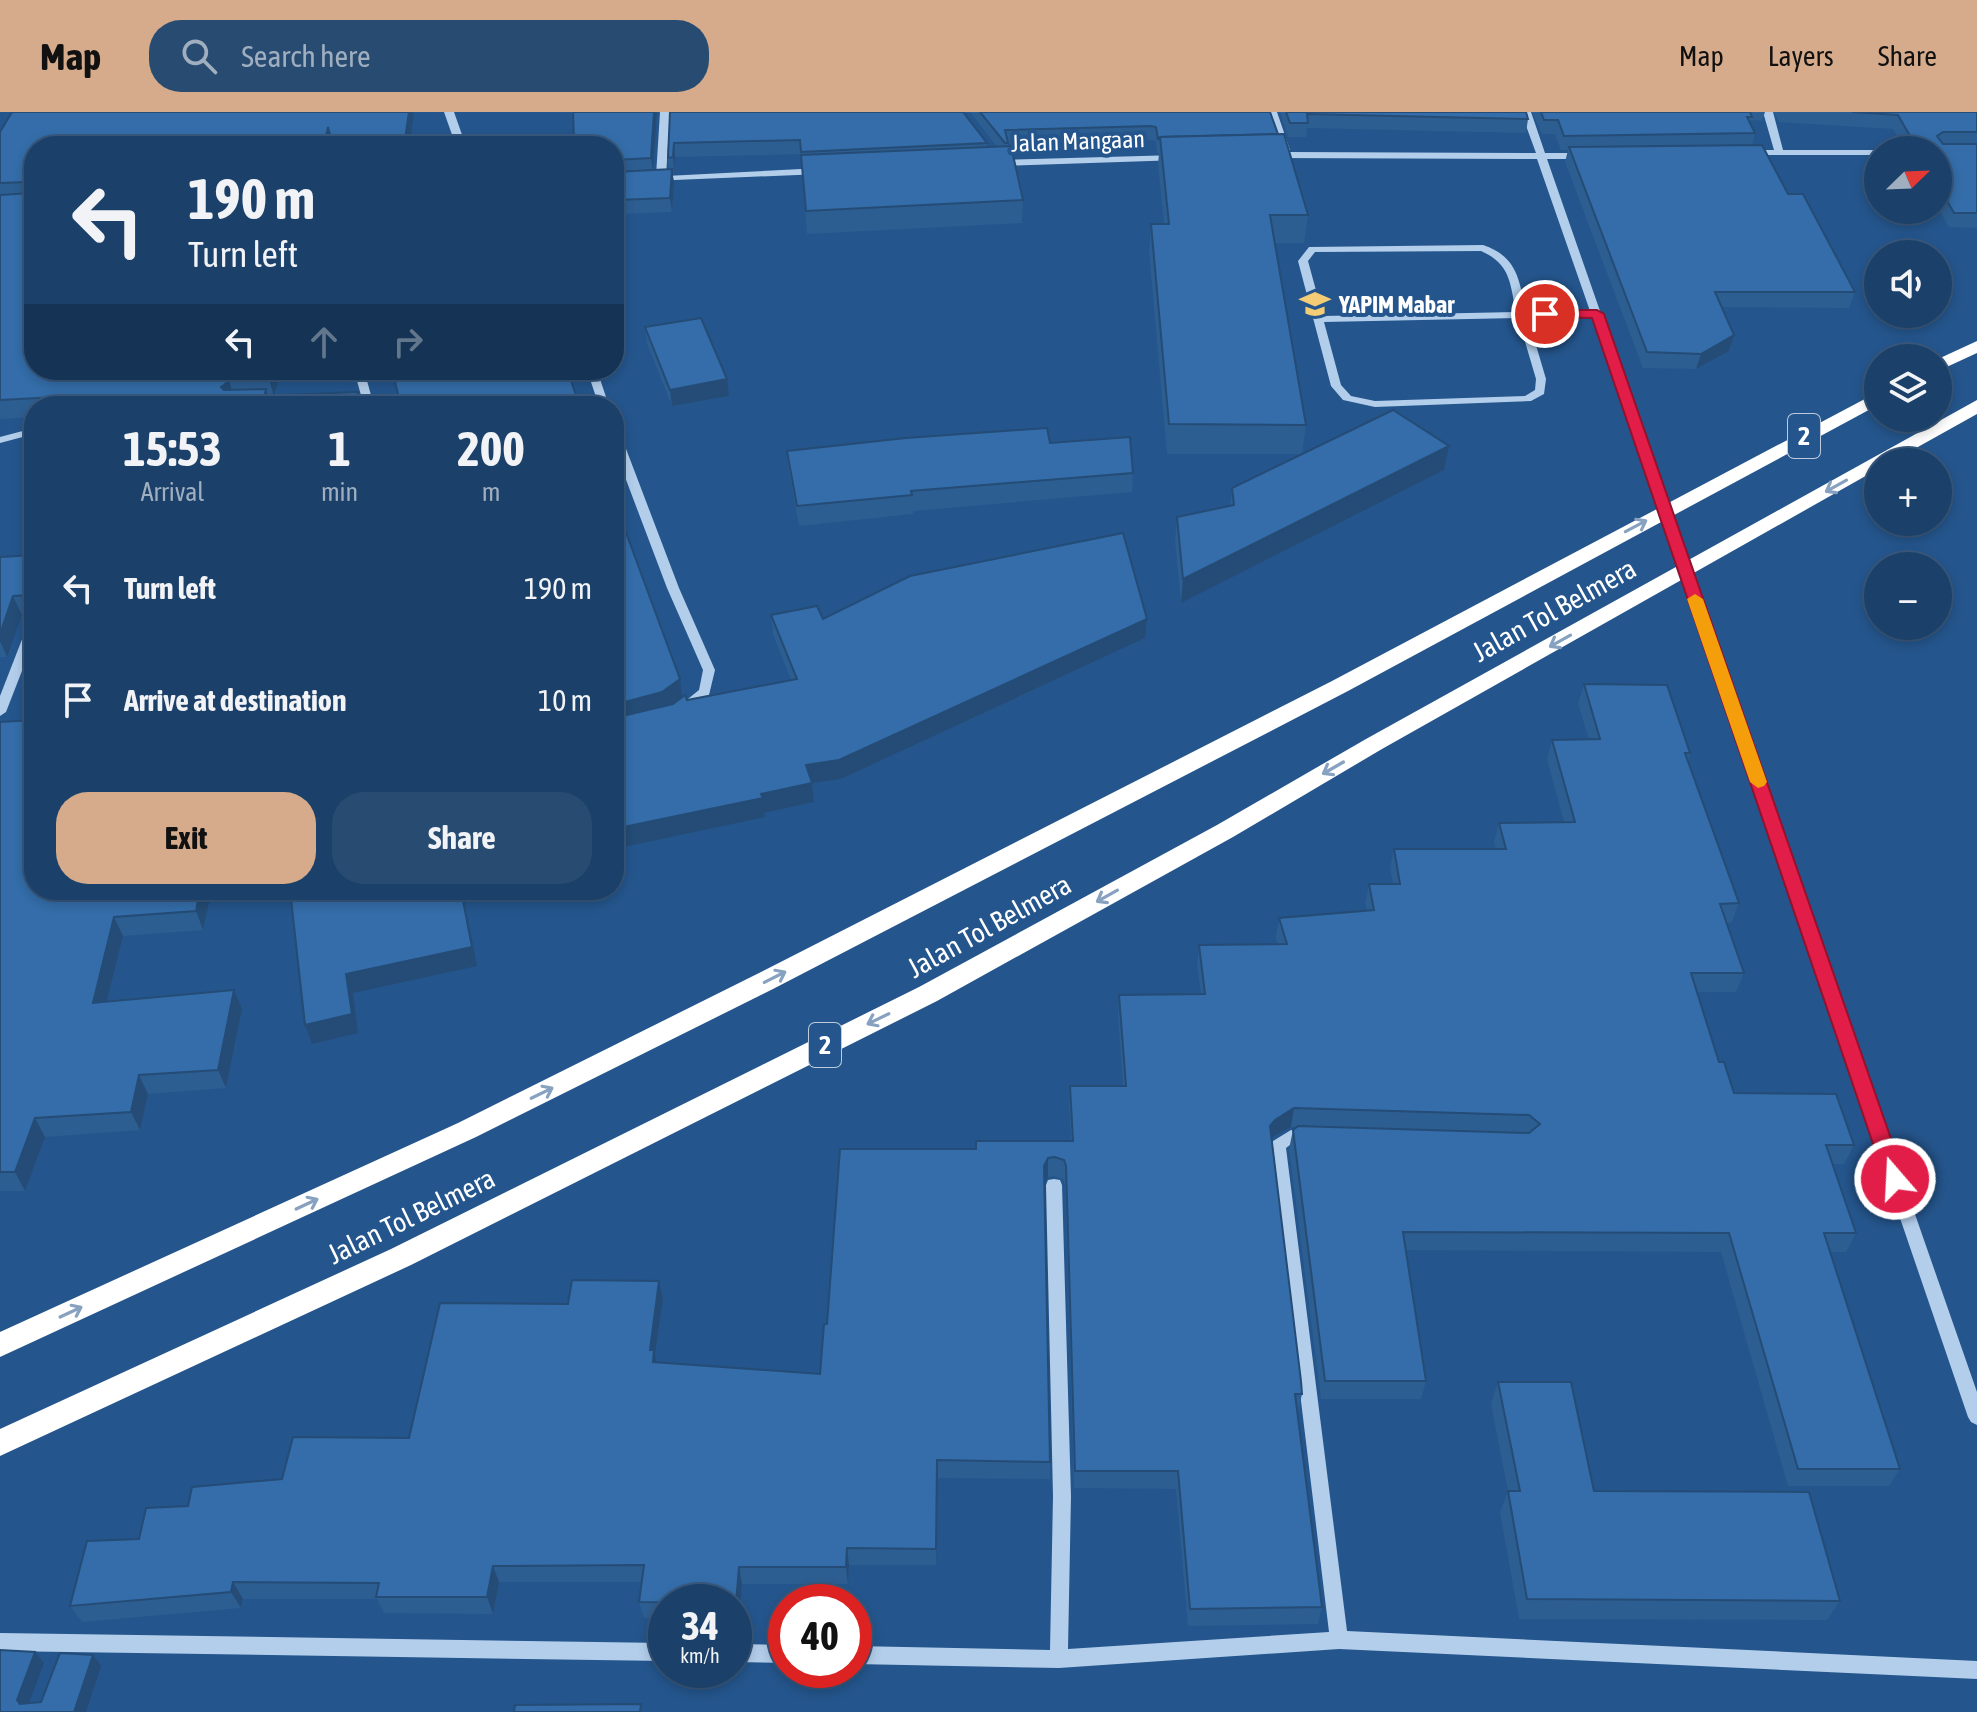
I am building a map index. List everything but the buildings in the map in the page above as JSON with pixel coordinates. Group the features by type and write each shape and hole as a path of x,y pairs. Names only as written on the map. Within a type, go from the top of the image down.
{"highway":[{"path":"1952,359 1977,346"},
{"name":"Jalan Tol Belmera","path":"0,1345 467,1130 750,989 1340,686 1864,405"},
{"name":"Jalan Tol Belmera","path":"0,1443 401,1257 928,994 1977,406"}],"street":[{"path":"449,112 457,136"},
{"path":"661,178 665,112"},
{"path":"1272,112 1286,155"},
{"path":"1526,112 1977,1417"},
{"path":"1768,112 1779,153"},
{"path":"1732,153 1864,152"},
{"path":"992,153 1000,163"},
{"path":"1254,156 1590,156"},
{"name":"Jalan Mangaan","path":"984,164 1191,158"},
{"path":"645,179 830,171"},
{"path":"1483,248 1500,254 1510,265 1541,379 1540,392 1527,399 1375,404 1347,398 1336,386 1317,319 1303,261 1312,249 1483,248"},
{"path":"1317,319 1597,314"},
{"path":"0,440 24,434"},
{"path":"624,459 673,588 709,670 705,692 670,717"},
{"path":"0,712 24,650"},
{"path":"1322,1137 1291,1136 1278,1145 1339,1640"},
{"path":"1054,1185 1062,1496 1059,1659"},
{"path":"872,1655 1059,1659 1339,1640 1977,1670"},
{"path":"0,1642 62,1649 648,1652"}],"slow traffic":[{"path":"1695,599 1758,782"}],"place":[{"name":"YAPIM Mabar","path":"1315,304"}],"route":[{"path":"1545,314 1597,314 1895,1179"}]}
